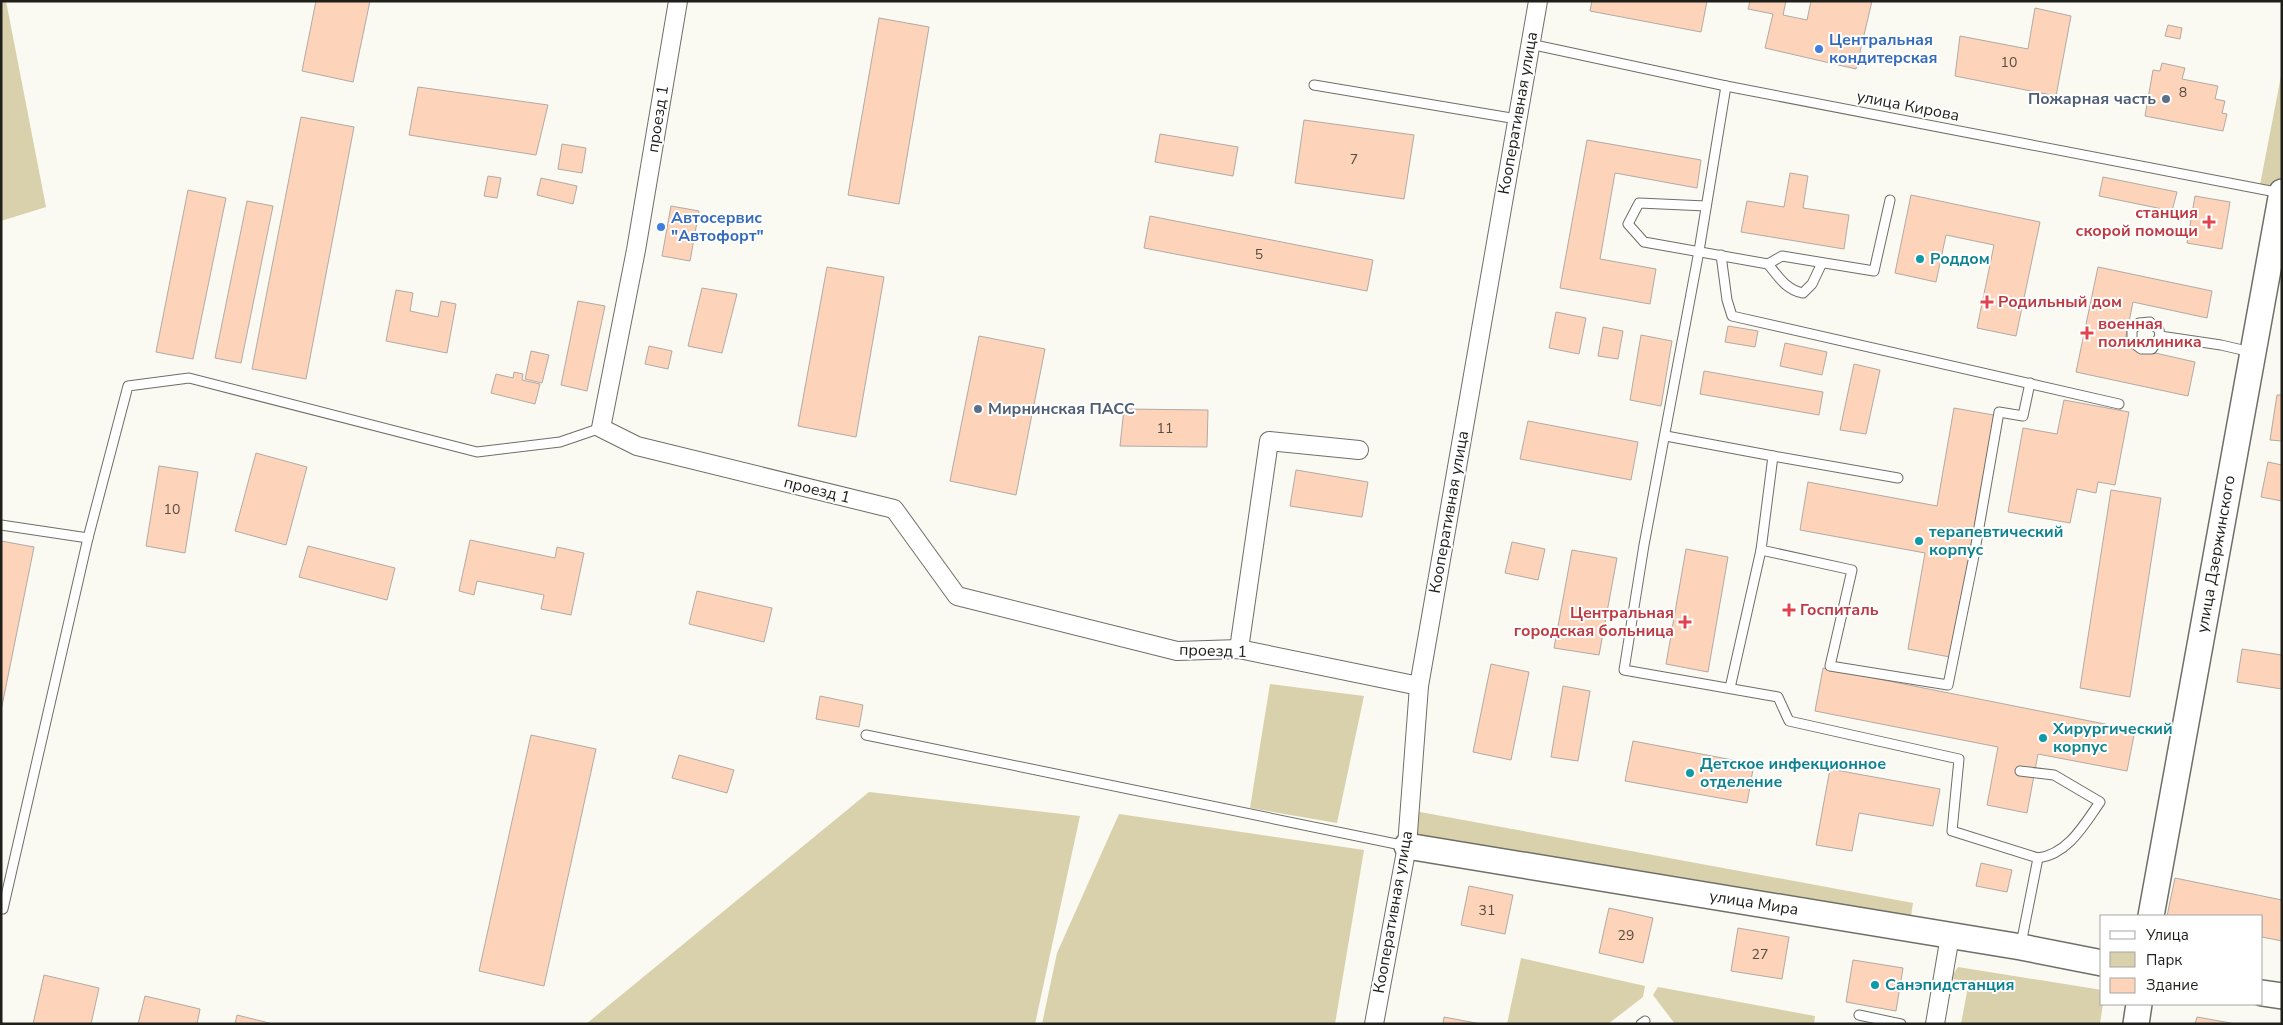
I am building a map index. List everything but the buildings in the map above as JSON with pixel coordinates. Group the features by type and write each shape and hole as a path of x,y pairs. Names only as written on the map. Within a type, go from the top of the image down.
{"street":[{"name":"проезд 1","path":"678,1 636,250 601,428 637,446 894,509 957,596 1177,650 1239,650 1419,686"},
{"name":"Кооперативная улица","path":"1374,1024 1407,846 1419,686 1538,1"},
{"name":"улица Дзержинского","path":"2151,915 2251,352 2282,193"},
{"path":"1239,650 1270,441 1359,450"},
{"name":"улица Мира","path":"1407,846 2021,947 2100,963"},
{"path":"1936,1024 1950,936"},
{"path":"2263,993 2282,996"},
{"path":"2136,1024 2139,1005"}],"lane":[{"name":"улица Кирова","path":"1530,44 1726,86 2282,193"},
{"path":"1314,85 1517,119"},
{"path":"1726,86 1666,436 1644,545 1624,670 1730,688 1746,693 1778,697 1790,721 1959,759 1952,831 2038,858 2052,856 2076,836 2100,802 2054,775 2020,771"},
{"path":"1768,264 1782,256 1874,271 1890,200"},
{"path":"1706,206 1639,203 1628,224 1644,242 1721,254 1768,264 1786,286 1793,291 1803,293 1812,284 1822,263"},
{"path":"1721,254 1727,300 1732,316 2119,404"},
{"path":"2160,336 2221,345 2251,352"},
{"path":"3,909 88,538 128,386 189,378 477,452 560,442 601,428"},
{"path":"1761,550 1852,570 1830,666 1948,686 1974,556 1999,412 2023,416 2030,383"},
{"path":"1666,436 1898,478"},
{"path":"1730,688 1761,550 1773,456"},
{"path":"1,525 88,538"},
{"path":"866,735 1407,846"},
{"path":"2021,947 2038,858"},
{"path":"1859,1015 1901,1024"}],"green space":[{"path":"1,1 6,1 46,207 1,221"},
{"path":"2282,71 2282,193 2259,190"},
{"path":"1270,684 1364,696 1337,823 1250,808"},
{"path":"869,792 1080,816 1035,1024 586,1024"},
{"path":"1409,810 1913,903 1910,923 1404,833"},
{"path":"1119,814 1364,850 1335,1024 1042,1024 1057,953"},
{"path":"1521,958 1645,986 1643,997 1608,1024 1507,1024"},
{"path":"1958,967 2100,990 2100,1005 2103,1005 2100,1024 1961,1024 1969,981 1950,979"},
{"path":"1658,987 1815,1016 1814,1024 1675,1024 1653,995"}],"place":[{"name":"Центральная кондитерская","path":"1819,49"},
{"name":"Пожарная часть","path":"2166,99"},
{"name":"станция скорой помощи","path":"2209,222"},
{"name":"Автосервис \"Автофорт\"","path":"661,227"},
{"name":"Роддом","path":"1920,259"},
{"name":"Родильный дом","path":"1987,302"},
{"name":"военная поликлиника","path":"2087,333"},
{"name":"Мирнинская ПАСС","path":"978,409"},
{"name":"терапевтический корпус","path":"1919,541"},
{"name":"Госпиталь","path":"1789,610"},
{"name":"Центральная городская больница","path":"1685,622"},
{"name":"Хирургический корпус","path":"2043,738"},
{"name":"Детское инфекционное отделение","path":"1690,773"},
{"name":"Санэпидстанция","path":"1875,985"}]}
